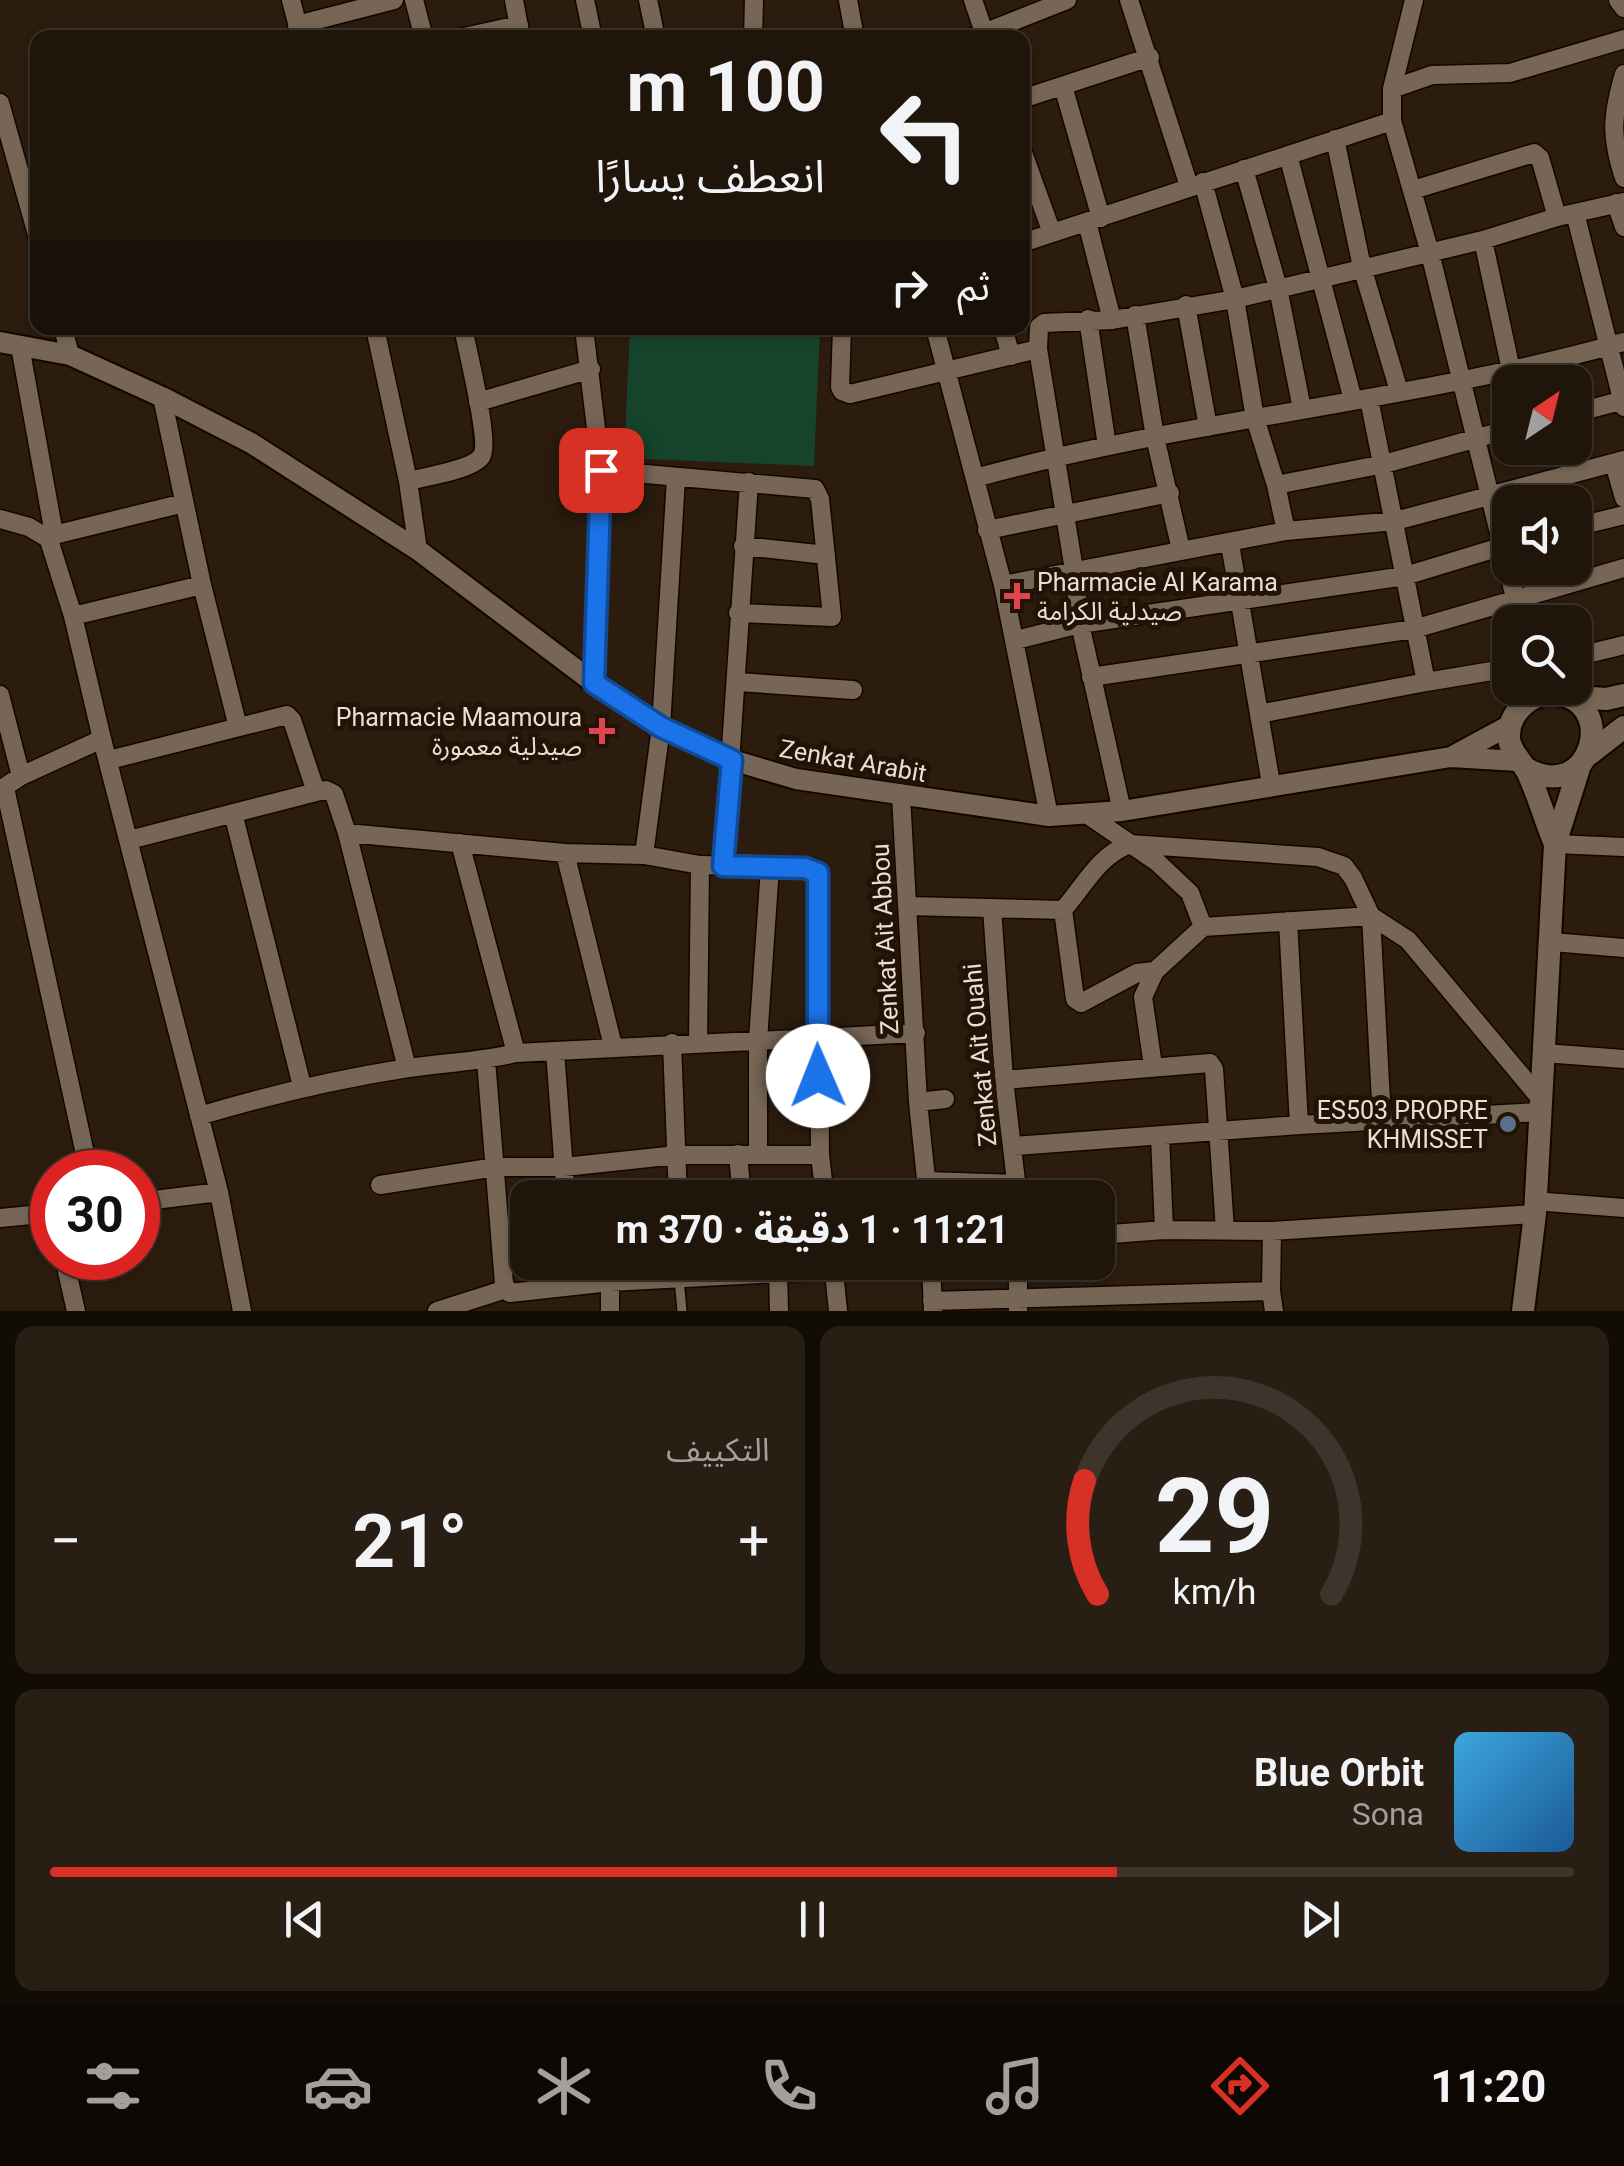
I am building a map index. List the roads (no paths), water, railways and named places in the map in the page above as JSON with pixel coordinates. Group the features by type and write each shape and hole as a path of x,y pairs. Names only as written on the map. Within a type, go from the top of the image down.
{"main road":[{"path":"1592,696 1624,696"},
{"path":"1523,1311 1534,1207 1555,844 1592,741 1592,727 1579,705"},
{"path":"1517,706 1512,750 1522,764 1555,844"},
{"path":"1522,764 1551,777 1567,774 1624,727"}],"street":[{"path":"291,0 298,30"},
{"path":"305,30 394,0"},
{"path":"414,0 422,30"},
{"path":"514,0 520,30"},
{"path":"586,0 592,30"},
{"path":"648,0 654,30"},
{"path":"753,30 754,0"},
{"path":"848,0 854,30"},
{"path":"973,0 980,30"},
{"path":"995,30 1067,0"},
{"path":"1129,0 1235,299 1254,418 1286,531"},
{"path":"1003,584 1286,531 1395,521 1492,494 1392,120 1392,90 1414,0"},
{"path":"1618,0 1624,8"},
{"path":"1392,90 1432,75 1510,72 1624,39"},
{"path":"1030,96 1150,57"},
{"path":"1624,74 1613,110 1612,134 1624,178"},
{"path":"1063,86 1112,320"},
{"path":"0,103 30,210"},
{"path":"1030,240 1392,120"},
{"path":"1335,139 1362,267 1399,391"},
{"path":"1413,190 1534,153 1540,158 1615,344 1623,402 1592,408"},
{"path":"1288,155 1320,278 1384,464 1426,682"},
{"path":"1244,170 1278,288 1302,409"},
{"path":"1030,172 1052,233"},
{"path":"1122,811 1080,624 1038,349 1042,324 1088,318 1112,320 1235,299 1483,240 1620,202 1624,227"},
{"path":"1483,240 1510,365"},
{"path":"1186,305 1208,427"},
{"path":"1135,316 1154,437 1182,550"},
{"path":"1088,318 1106,446"},
{"path":"64,335 70,355"},
{"path":"377,335 408,481 418,550"},
{"path":"408,481 469,466 483,456 478,402 464,335"},
{"path":"585,335 601,470 594,683"},
{"path":"842,335 840,387 846,393 1038,349"},
{"path":"937,335 1003,584 1050,816"},
{"path":"1005,335 1010,356"},
{"path":"10,344 52,537 219,1192 242,1311"},
{"name":"Zenkat Arabit","path":"10,344 70,355 251,444 418,550 594,683 661,727 732,760 796,779 1050,816 1088,815 1451,756"},
{"path":"1531,365 1615,344"},
{"path":"478,402 591,368"},
{"path":"975,478 1056,456 1492,373"},
{"path":"162,397 202,585 238,727"},
{"path":"1276,485 1384,464 1492,434"},
{"path":"1527,485 1619,461 1624,498"},
{"path":"601,470 815,489 820,499 833,613 830,619 738,613"},
{"path":"644,854 661,727 676,478"},
{"path":"723,866 749,482"},
{"path":"987,530 1170,493"},
{"path":"0,518 52,537 184,503"},
{"path":"1592,522 1624,514"},
{"path":"1230,544 1272,784"},
{"path":"743,546 826,555"},
{"path":"1016,640 1080,624 1405,576 1492,550"},
{"path":"1091,677 1414,629 1624,568"},
{"path":"73,616 202,585"},
{"path":"1514,585 1518,605"},
{"path":"1592,653 1624,645"},
{"path":"1260,714 1492,671"},
{"path":"738,682 853,690"},
{"path":"0,696 21,776"},
{"path":"1451,756 1517,706"},
{"path":"108,760 283,714 290,717 316,792"},
{"path":"84,1150 2,789 21,776 102,739"},
{"path":"1451,756 1522,764"},
{"path":"129,840 316,792 326,790 334,794 406,1068"},
{"name":"Zenkat Ait Abbou","path":"901,796 926,1180"},
{"path":"233,813 302,1086"},
{"path":"1088,815 1158,862 1190,893 1203,927"},
{"path":"347,833 565,853 644,854 700,865 812,868 818,873 823,1180"},
{"path":"460,843 516,1052"},
{"path":"1154,971 1137,973 1088,1001 1076,1003 1064,910 1104,857 1130,844 1220,848 1331,860 1344,866 1371,916 1382,1120"},
{"path":"1555,844 1624,847"},
{"path":"565,853 613,1046"},
{"path":"698,1044 700,865"},
{"path":"758,1153 758,1040 770,867"},
{"path":"907,906 1064,910"},
{"name":"Zenkat Ait Ouahi","path":"992,908 1004,1080 1017,1180"},
{"path":"1153,1066 1142,997 1154,971 1203,927 1371,916 1408,940 1540,1105"},
{"path":"1288,921 1300,1125"},
{"path":"1552,942 1624,948"},
{"path":"198,1116 302,1086 406,1068 486,1060 516,1052 916,1033"},
{"path":"672,1043 678,1180"},
{"path":"555,1051 565,1180"},
{"path":"1544,1053 1624,1059"},
{"path":"486,1060 506,1290"},
{"path":"1004,1080 1208,1062 1212,1066 1225,1230"},
{"path":"918,1102 945,1099"},
{"path":"1014,1146 1540,1105"},
{"path":"1160,1136 1164,1230"},
{"path":"738,1154 740,1180"},
{"path":"380,1184 496,1168 564,1167 677,1155 820,1155"},
{"path":"160,1199 219,1192"},
{"path":"1115,1234 1272,1231 1534,1207 1624,1208"},
{"path":"0,1218 30,1215"},
{"path":"1272,1231 1274,1311"},
{"path":"69,1280 76,1311"},
{"path":"572,1280 572,1286"},
{"path":"437,1311 467,1307 506,1290 516,1294 622,1280"},
{"path":"778,1280 780,1311"},
{"path":"835,1280 838,1311"},
{"path":"932,1280 933,1306 1271,1291"},
{"path":"610,1282 610,1311"}],"lane":[{"path":"680,1280 682,1311"}],"place":[{"name":"Pharmacie Al Karama صيدلية الكرامة","path":"1017,596"},
{"name":"Pharmacie Maamoura صيدلية معمورة","path":"602,731"},
{"name":"ES503 PROPRE KHMISSET","path":"1508,1124"}]}
